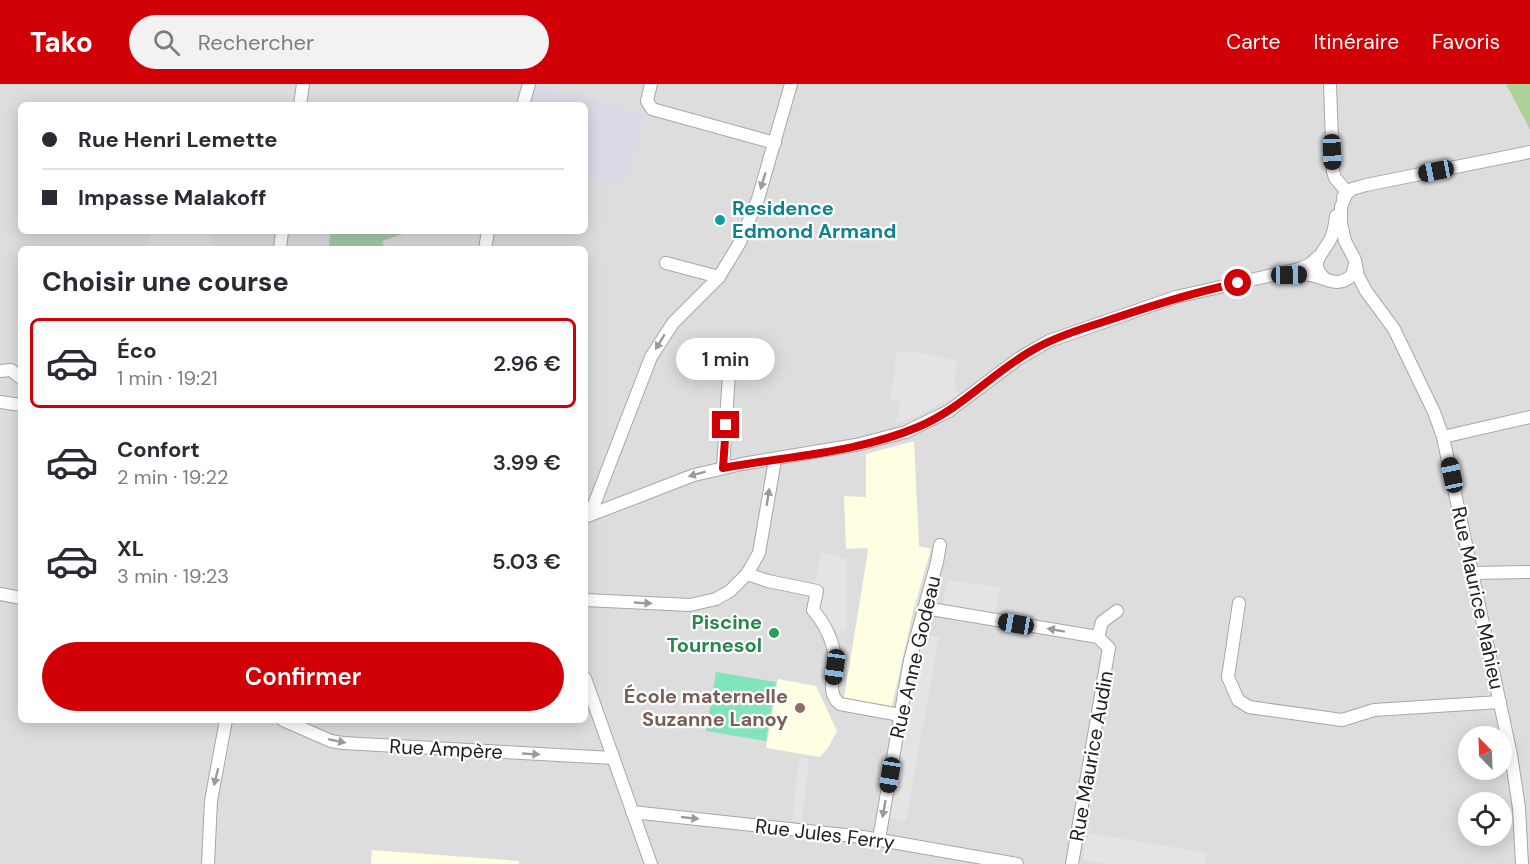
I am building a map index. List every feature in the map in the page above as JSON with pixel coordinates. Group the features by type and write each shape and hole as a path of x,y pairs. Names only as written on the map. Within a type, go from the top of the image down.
{"street":[{"path":"300,102 303,84"},
{"path":"524,102 529,84"},
{"path":"651,84 647,100 652,109 775,143"},
{"path":"588,514 651,357 673,324 719,277 730,261 754,209 791,84"},
{"path":"1330,84 1333,171 1335,178 1347,192"},
{"path":"1325,279 1318,269 1321,253 1332,236 1338,207 1347,192 1366,184 1530,152"},
{"name":"Rue Maurice Mahieu","path":"1347,192 1341,207 1341,223 1361,284 1394,329 1434,412 1443,436 1474,573 1516,786 1522,864"},
{"path":"588,516 666,484 723,468 856,445 906,432 950,411 1010,364 1049,341 1176,297 1307,266 1321,253 1337,244 1347,248 1353,259 1352,275 1339,282 1312,275 1272,276"},
{"path":"666,263 719,277"},
{"name":"Rue Maurice Mahieu","path":"1339,282 1356,290 1381,311"},
{"path":"723,468 730,358"},
{"path":"0,371 11,370 18,376"},
{"path":"2,403 15,401 18,398"},
{"path":"2,403 18,405"},
{"path":"1443,436 1530,417"},
{"path":"588,600 699,604 724,595 747,574 756,560 761,545 775,460"},
{"name":"Rue Anne Godeau","path":"879,840 910,660 938,562 940,545"},
{"path":"1474,573 1530,572"},
{"path":"747,574 768,581 817,591 813,610 827,631 835,660 831,693 833,698 840,704 900,715"},
{"path":"0,594 18,597"},
{"path":"1239,603 1228,677 1238,700 1249,707 1342,720 1374,710 1500,702"},
{"path":"925,608 1098,638 1102,622 1117,611"},
{"name":"Rue Maurice Audin","path":"1072,864 1109,648 1098,638"},
{"path":"588,687 651,864"},
{"path":"208,864 211,801 225,723"},
{"name":"Rue Ampère","path":"290,723 331,741 343,743 613,758"},
{"name":"Rue Jules Ferry","path":"632,812 879,840 1017,864"},
{"path":"936,864 939,850"}],"shaded area":[{"path":"0,84 1506,84 1530,130 1530,864 0,864"},
{"path":"535,84 646,114 625,186 588,175 588,102 529,102"},
{"path":"150,234 212,234 210,246 148,246"},
{"path":"330,234 403,234 382,241 384,246 329,246"},
{"path":"897,351 923,353 957,360 954,382 958,395 919,415 896,423 900,403 890,399"},
{"path":"914,441 919,546 931,549 913,612 892,706 844,698 868,551 867,548 846,549 844,496 866,497 866,454"},
{"path":"821,552 847,559 847,629 839,634 810,604"},
{"path":"947,580 1000,587 995,614 943,606"},
{"path":"920,635 939,637 906,821 887,818"},
{"name":"École maternelle Suzanne Lanoy","path":"778,679 816,686 837,731 820,757 766,748"},
{"path":"799,758 809,759 802,822 792,821"},
{"path":"1088,833 1207,853 1205,864 1109,864 1083,860"},
{"path":"372,850 519,861 519,864 371,864"}],"green space":[{"path":"1506,84 1530,84 1530,130"},
{"path":"716,672 776,682 766,741 706,731"}],"place":[{"name":"Residence Edmond Armand","path":"720,220"},
{"name":"Piscine Tournesol","path":"774,633"},
{"name":"École maternelle Suzanne Lanoy","path":"800,708"}],"route":[{"path":"726,425 723,468 896,436 942,416 1010,364 1049,341 1176,297 1238,283"}]}
